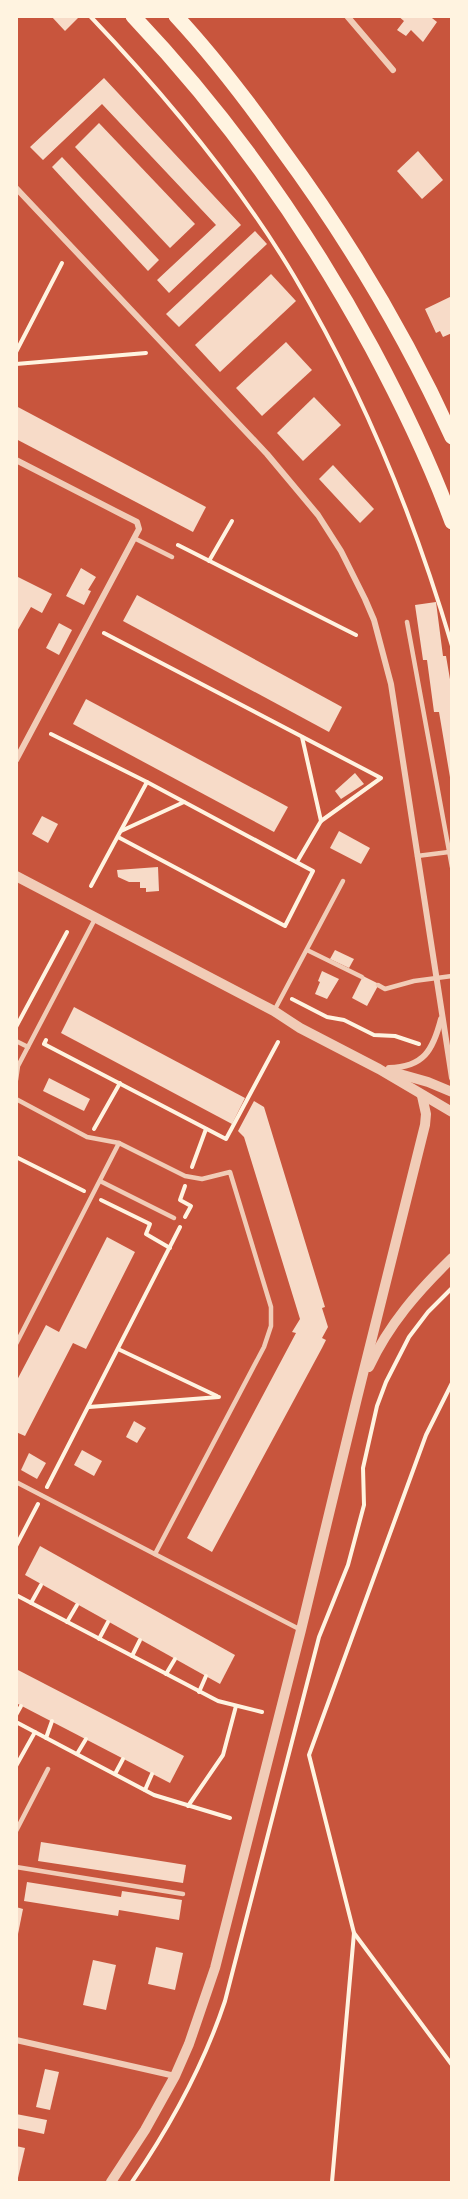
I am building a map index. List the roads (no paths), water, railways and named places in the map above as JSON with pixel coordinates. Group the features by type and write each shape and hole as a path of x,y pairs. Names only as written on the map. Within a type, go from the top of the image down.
{"main road":[{"path":"133,16 165,50 250,156 303,231 350,308 411,424 452,522"},
{"path":"176,16 262,122 348,244 412,354 452,437"}],"street":[{"path":"347,16 393,70"},
{"path":"16,188 267,454 305,498 329,532 365,599 391,684 452,1078"},
{"path":"16,460 136,522 139,530 16,760"},
{"path":"16,876 274,1011 300,1028 379,1069 452,1112"},
{"path":"379,1069 407,1065 426,1054 432,1048 442,1015"},
{"path":"379,1069 428,1082 452,1092"},
{"path":"111,2182 145,2130 175,2076 189,2044 215,1968 425,1125 426,1114 422,1096"},
{"path":"357,1398 376,1352 407,1305 452,1258"},
{"path":"425,1284 452,1267"},
{"path":"16,2040 175,2076"}],"lane":[{"path":"134,538 172,557"},
{"path":"407,622 452,867"},
{"path":"417,856 449,852"},
{"path":"274,1011 342,881"},
{"path":"16,1080 18,1066 96,917"},
{"path":"307,950 362,977"},
{"path":"378,985 385,988 452,976"},
{"path":"16,1041 28,1047"},
{"path":"16,1099 90,1137 119,1143 188,1177 202,1179 231,1172 271,1307 271,1326 267,1340 155,1554"},
{"path":"16,1344 119,1143"},
{"path":"100,1181 174,1218"},
{"path":"16,1482 301,1630"},
{"path":"16,1831 48,1769"},
{"path":"16,1867 183,1894"}]}
